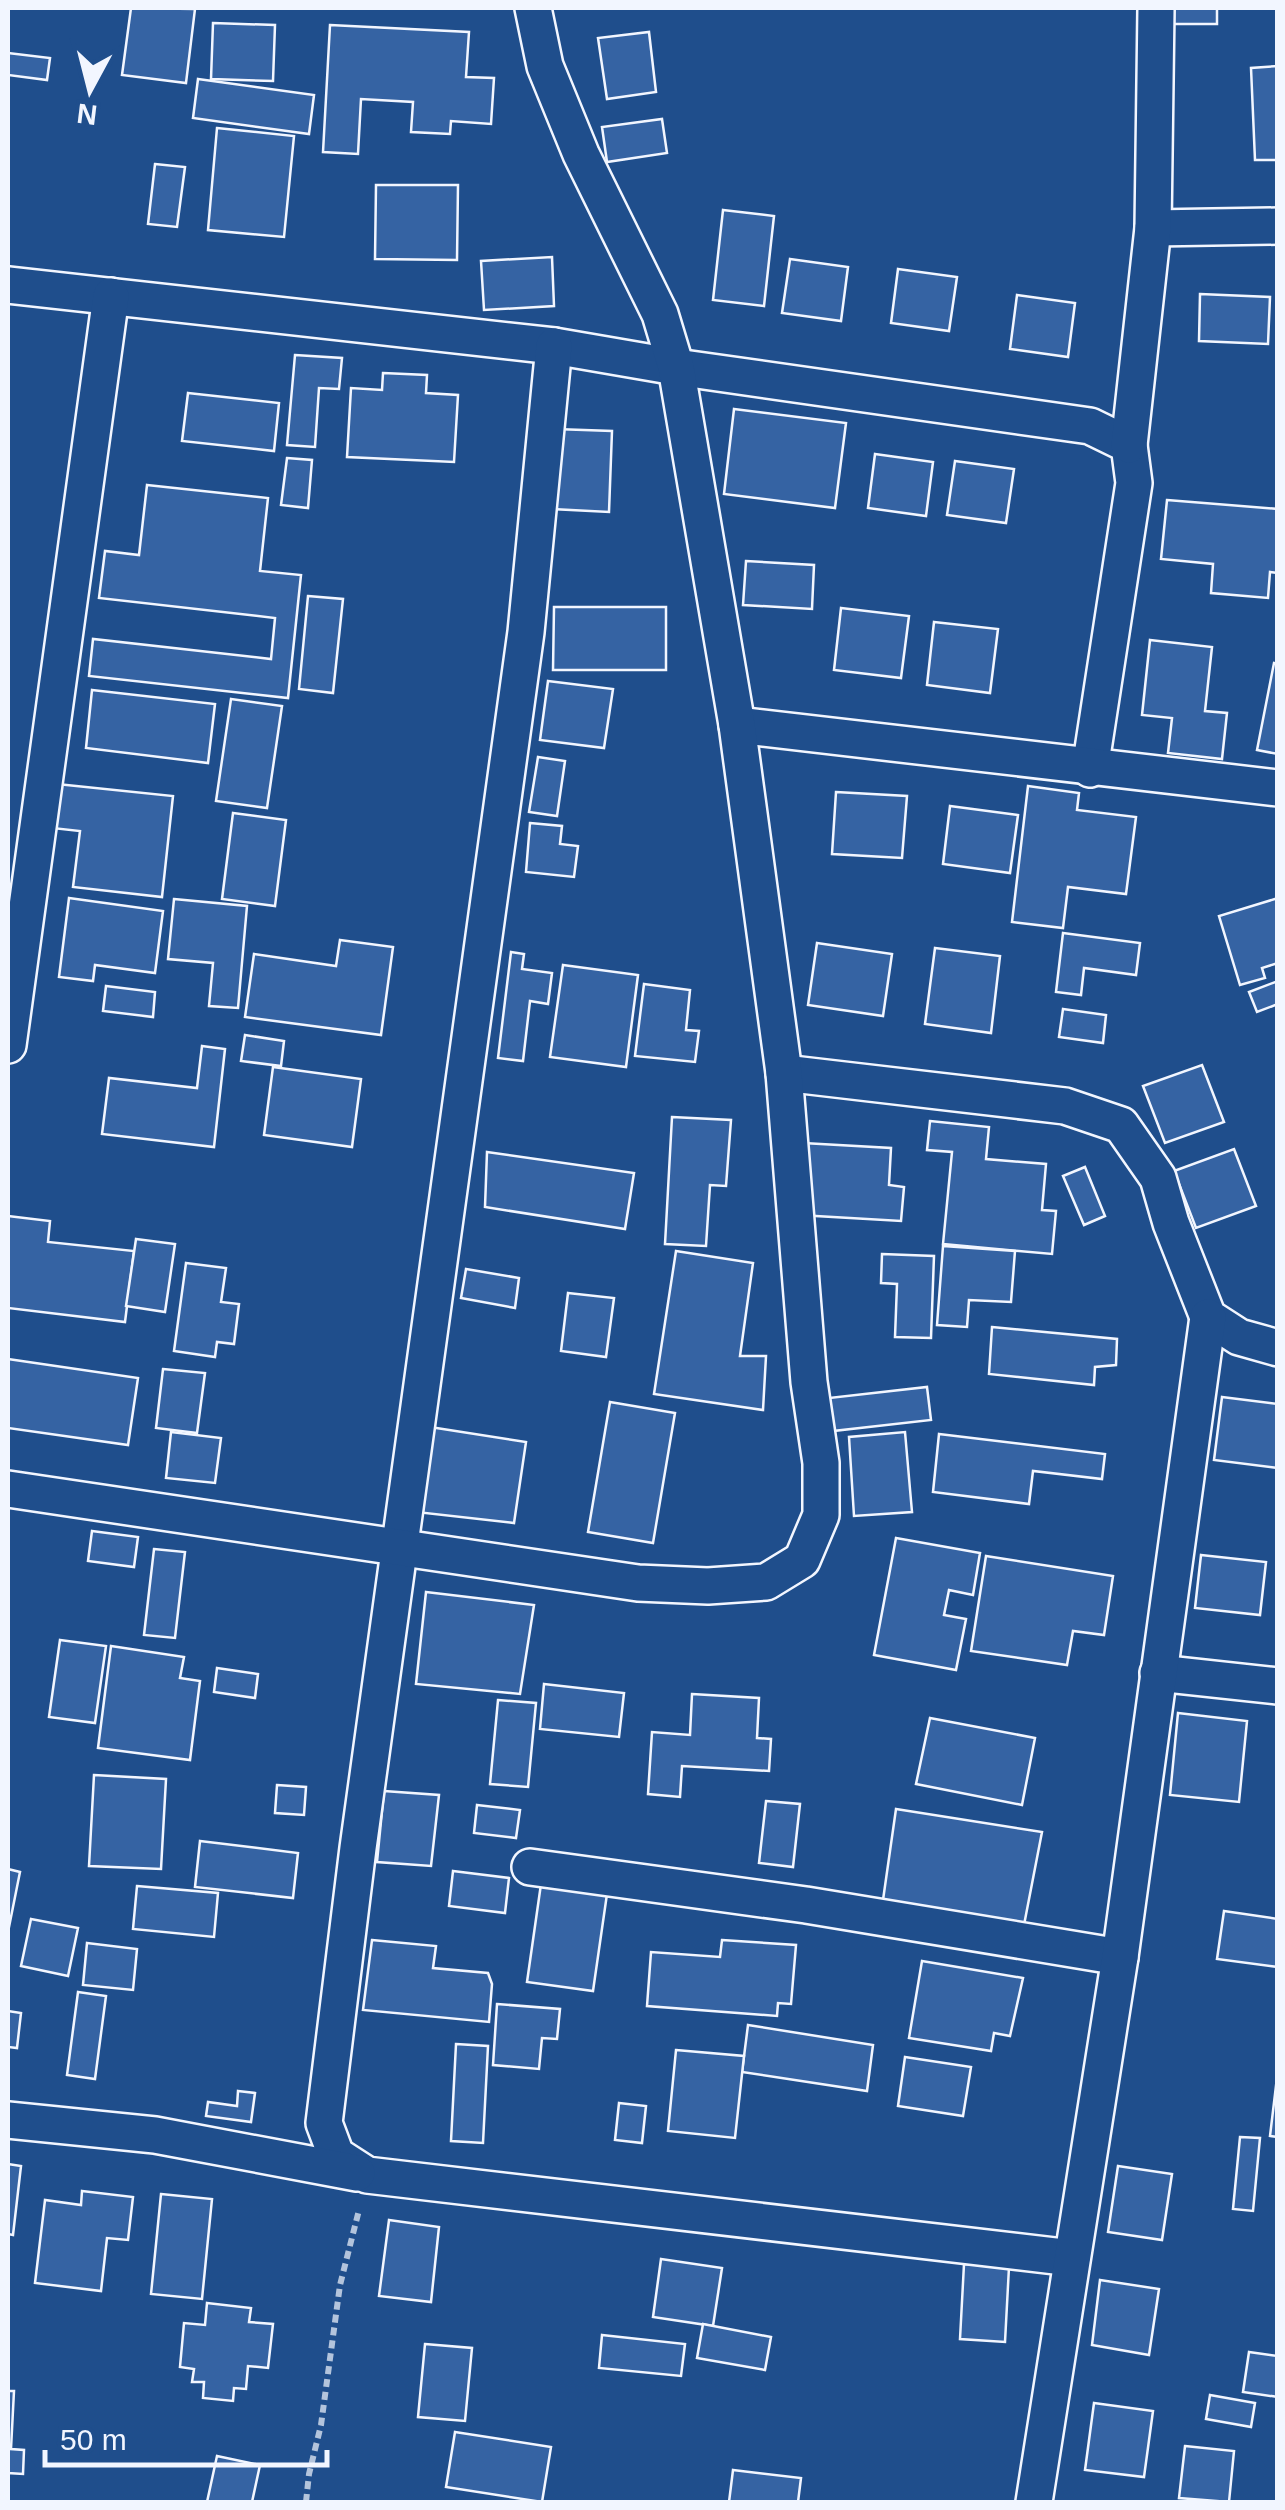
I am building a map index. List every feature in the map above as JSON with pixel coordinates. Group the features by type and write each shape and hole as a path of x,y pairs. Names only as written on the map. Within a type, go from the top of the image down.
{"street":[{"path":"8,1488 638,1583 708,1586 766,1582 802,1560 822,1516 821,1463 809,1382 784,1072 737,726 676,367 660,314 581,154 545,66 533,8"},
{"path":"1090,769 1134,483 1129,445 1153,228 1156,8"},
{"path":"1153,228 1278,226"},
{"path":"8,284 554,346 1090,426 1129,445"},
{"path":"8,1045 112,296"},
{"path":"368,2175 336,2155 324,2123 526,632 554,346"},
{"path":"737,726 1278,788"},
{"path":"784,1072 1066,1106 1120,1125 1158,1178 1208,1317 1120,1957 1034,2502"},
{"path":"1208,1317 1240,1337 1278,1348"},
{"path":"1158,1673 1278,1686"},
{"path":"530,1867 806,1905 1120,1957"},
{"path":"8,2120 155,2135 368,2175 1072,2258"}],"path":[{"path":"306,2502 340,2284 368,2175"}],"building":[{"path":"131,8 195,9 186,83 122,75"},
{"path":"1172,8 1217,8 1217,24 1173,24"},
{"path":"213,23 275,25 273,81 211,79"},
{"path":"330,25 469,32 466,77 494,78 491,124 451,121 450,134 411,132 413,102 361,99 358,154 323,152"},
{"path":"649,32 656,92 607,99 598,38"},
{"path":"8,53 50,58 47,80 8,75"},
{"path":"1278,66 1278,160 1255,160 1251,68"},
{"path":"198,79 314,95 309,134 193,118"},
{"path":"662,119 667,153 607,162 602,127"},
{"path":"217,128 294,136 284,237 208,230"},
{"path":"155,164 185,167 177,227 148,224"},
{"path":"376,185 458,185 457,260 375,259"},
{"path":"723,210 774,216 764,306 713,300"},
{"path":"552,257 554,306 484,310 481,261"},
{"path":"790,259 848,267 841,321 782,313"},
{"path":"898,269 957,277 949,331 891,323"},
{"path":"1200,294 1270,297 1268,344 1199,341"},
{"path":"1017,295 1075,303 1068,357 1010,349"},
{"path":"295,355 342,358 339,389 319,388 315,447 287,445"},
{"path":"383,373 427,375 426,393 458,395 454,462 347,457 351,388 382,390"},
{"path":"188,393 279,403 274,451 182,441"},
{"path":"734,409 846,423 835,508 724,494"},
{"path":"555,429 612,431 609,512 552,509"},
{"path":"875,454 933,462 926,516 868,508"},
{"path":"287,458 312,460 308,508 281,505"},
{"path":"955,461 1014,469 1006,523 947,515"},
{"path":"147,485 268,498 260,571 301,575 288,698 89,676 93,639 271,659 275,618 99,598 105,551 139,555"},
{"path":"1167,500 1278,509 1278,573 1270,572 1268,598 1211,593 1213,564 1161,559"},
{"path":"746,561 814,565 812,609 743,605"},
{"path":"308,596 343,599 333,693 299,689"},
{"path":"554,607 666,607 666,670 553,670"},
{"path":"841,608 909,616 901,678 834,670"},
{"path":"934,622 998,629 990,693 927,685"},
{"path":"1150,640 1212,647 1205,711 1227,713 1222,759 1168,753 1172,718 1142,715"},
{"path":"1274,663 1278,664 1278,754 1257,750"},
{"path":"548,681 613,689 604,748 540,740"},
{"path":"92,690 215,704 208,763 86,748"},
{"path":"231,699 282,706 267,808 216,801"},
{"path":"538,757 565,761 557,816 529,812"},
{"path":"57,784 173,796 162,897 73,887 80,831 52,828"},
{"path":"1028,786 1079,793 1077,810 1136,817 1126,894 1068,887 1063,928 1012,922"},
{"path":"836,792 907,796 902,858 832,854"},
{"path":"950,806 1018,815 1010,873 943,864"},
{"path":"233,813 286,820 275,906 222,899"},
{"path":"530,823 562,826 560,844 578,846 574,877 526,872"},
{"path":"69,898 163,911 155,973 95,965 93,981 59,977"},
{"path":"1278,898 1278,963 1262,968 1265,978 1240,985 1219,916"},
{"path":"174,899 247,906 238,1008 209,1006 213,963 168,959"},
{"path":"1063,933 1140,943 1136,975 1084,968 1081,995 1056,992"},
{"path":"340,940 393,947 381,1035 245,1017 254,954 336,966"},
{"path":"817,943 892,954 883,1016 808,1005"},
{"path":"935,948 1000,956 991,1033 925,1024"},
{"path":"511,952 524,954 522,969 552,973 548,1004 530,1001 523,1061 498,1058"},
{"path":"563,965 638,975 626,1067 550,1057"},
{"path":"1278,981 1278,1004 1257,1012 1249,992"},
{"path":"644,984 690,990 686,1030 699,1031 695,1062 635,1056"},
{"path":"106,986 155,992 153,1017 103,1011"},
{"path":"1063,1009 1106,1015 1103,1043 1059,1037"},
{"path":"245,1035 284,1041 281,1066 241,1061"},
{"path":"202,1046 225,1049 214,1147 102,1134 109,1078 197,1088"},
{"path":"1202,1065 1224,1122 1165,1143 1143,1086"},
{"path":"273,1067 361,1079 352,1147 264,1135"},
{"path":"672,1117 731,1120 726,1186 710,1185 706,1246 665,1244"},
{"path":"930,1121 989,1127 986,1159 1046,1164 1042,1210 1056,1211 1052,1254 943,1244 952,1152 927,1150"},
{"path":"803,1143 891,1148 889,1185 904,1187 901,1221 799,1215"},
{"path":"1234,1149 1256,1206 1196,1228 1174,1171"},
{"path":"487,1152 634,1173 625,1229 485,1207"},
{"path":"1085,1167 1105,1216 1084,1225 1063,1176"},
{"path":"8,1216 50,1221 48,1242 134,1251 125,1322 8,1308"},
{"path":"136,1239 175,1244 165,1312 126,1306"},
{"path":"943,1246 1015,1251 1011,1302 969,1300 967,1327 937,1325"},
{"path":"676,1251 753,1263 740,1356 766,1356 763,1410 654,1394"},
{"path":"882,1254 934,1256 931,1338 895,1337 897,1284 881,1283"},
{"path":"186,1263 226,1268 221,1302 239,1304 234,1344 217,1342 215,1357 174,1351"},
{"path":"466,1269 519,1278 515,1308 461,1298"},
{"path":"568,1293 614,1298 606,1357 561,1351"},
{"path":"992,1327 1117,1339 1116,1365 1095,1367 1094,1385 989,1374"},
{"path":"8,1359 138,1378 128,1445 8,1428"},
{"path":"163,1369 205,1373 197,1433 156,1428"},
{"path":"927,1387 931,1420 824,1432 820,1399"},
{"path":"1222,1397 1278,1404 1278,1468 1214,1460"},
{"path":"610,1402 675,1413 653,1543 588,1532"},
{"path":"430,1427 526,1442 514,1523 416,1512"},
{"path":"171,1432 221,1438 215,1483 166,1478"},
{"path":"905,1432 912,1512 854,1516 849,1437"},
{"path":"939,1434 1105,1454 1102,1479 1033,1471 1029,1504 933,1492"},
{"path":"92,1531 138,1537 134,1567 88,1561"},
{"path":"896,1538 980,1553 973,1595 949,1590 944,1615 966,1619 956,1670 874,1655"},
{"path":"154,1549 185,1552 175,1638 144,1635"},
{"path":"1201,1555 1266,1562 1260,1615 1195,1608"},
{"path":"986,1556 1113,1576 1104,1635 1073,1631 1067,1665 971,1651"},
{"path":"426,1592 534,1605 520,1694 416,1684"},
{"path":"60,1640 106,1646 95,1723 49,1717"},
{"path":"111,1646 184,1657 180,1678 200,1681 190,1760 98,1748"},
{"path":"217,1668 258,1674 255,1698 214,1692"},
{"path":"544,1684 624,1693 619,1737 540,1729"},
{"path":"692,1694 759,1698 757,1738 771,1739 769,1771 682,1766 680,1797 648,1794 652,1732 690,1735"},
{"path":"498,1700 536,1703 528,1787 490,1784"},
{"path":"1178,1713 1247,1721 1239,1802 1170,1795"},
{"path":"930,1718 1035,1738 1022,1805 916,1784"},
{"path":"94,1775 166,1779 161,1869 89,1866"},
{"path":"277,1785 306,1787 304,1815 275,1813"},
{"path":"384,1791 439,1795 431,1866 377,1862"},
{"path":"766,1801 800,1804 793,1867 759,1863"},
{"path":"477,1805 520,1810 516,1838 474,1833"},
{"path":"896,1809 1042,1832 1024,1925 883,1900"},
{"path":"200,1841 298,1853 293,1898 195,1887"},
{"path":"8,1869 20,1872 8,1932"},
{"path":"453,1871 509,1878 505,1913 449,1906"},
{"path":"541,1884 607,1894 593,1991 527,1982"},
{"path":"137,1886 218,1893 214,1937 133,1929"},
{"path":"1224,1911 1278,1919 1278,1967 1217,1959"},
{"path":"31,1919 78,1928 68,1976 21,1966"},
{"path":"372,1940 436,1946 433,1968 488,1973 492,1984 489,2022 363,2010"},
{"path":"722,1940 796,1945 791,2004 778,2003 777,2016 647,2006 651,1952 720,1957"},
{"path":"87,1943 137,1949 133,1990 83,1985"},
{"path":"922,1961 1023,1978 1010,2036 994,2033 991,2051 909,2038"},
{"path":"78,1992 106,1996 95,2079 67,2075"},
{"path":"497,2004 560,2009 557,2039 542,2038 539,2069 493,2065"},
{"path":"8,2011 21,2013 17,2048 8,2047"},
{"path":"748,2025 873,2045 867,2091 742,2072"},
{"path":"456,2044 488,2046 483,2143 451,2141"},
{"path":"676,2050 744,2056 735,2138 668,2131"},
{"path":"905,2057 971,2067 963,2116 898,2106"},
{"path":"1278,2069 1278,2137 1270,2136"},
{"path":"238,2091 255,2093 251,2122 206,2116 208,2102 237,2106"},
{"path":"619,2103 646,2106 642,2143 615,2140"},
{"path":"1240,2137 1260,2138 1253,2211 1233,2209"},
{"path":"8,2164 21,2166 13,2235 8,2234"},
{"path":"1118,2166 1172,2174 1162,2240 1108,2232"},
{"path":"82,2191 133,2197 128,2240 107,2238 101,2291 35,2283 45,2200 81,2205"},
{"path":"161,2194 212,2199 202,2299 151,2294"},
{"path":"389,2220 439,2227 431,2302 379,2296"},
{"path":"661,2259 722,2268 713,2326 653,2317"},
{"path":"964,2264 1009,2267 1005,2342 960,2339"},
{"path":"1100,2280 1159,2289 1149,2355 1092,2345"},
{"path":"207,2303 251,2308 249,2322 273,2324 268,2368 248,2366 246,2389 234,2388 233,2401 203,2398 204,2382 192,2382 194,2369 180,2367 184,2323 205,2325"},
{"path":"703,2324 771,2337 765,2370 697,2358"},
{"path":"602,2335 685,2344 681,2376 599,2368"},
{"path":"425,2344 472,2348 465,2421 418,2417"},
{"path":"1249,2352 1278,2356 1278,2397 1243,2392"},
{"path":"8,2391 14,2391 11,2449 24,2450 23,2474 8,2473"},
{"path":"1210,2395 1255,2403 1251,2427 1206,2419"},
{"path":"1094,2403 1153,2411 1144,2477 1085,2470"},
{"path":"455,2432 551,2447 542,2502 446,2487"},
{"path":"1185,2446 1234,2451 1229,2502 1179,2498"},
{"path":"217,2456 260,2465 252,2502 207,2502"},
{"path":"733,2470 801,2478 798,2502 729,2502"}]}
